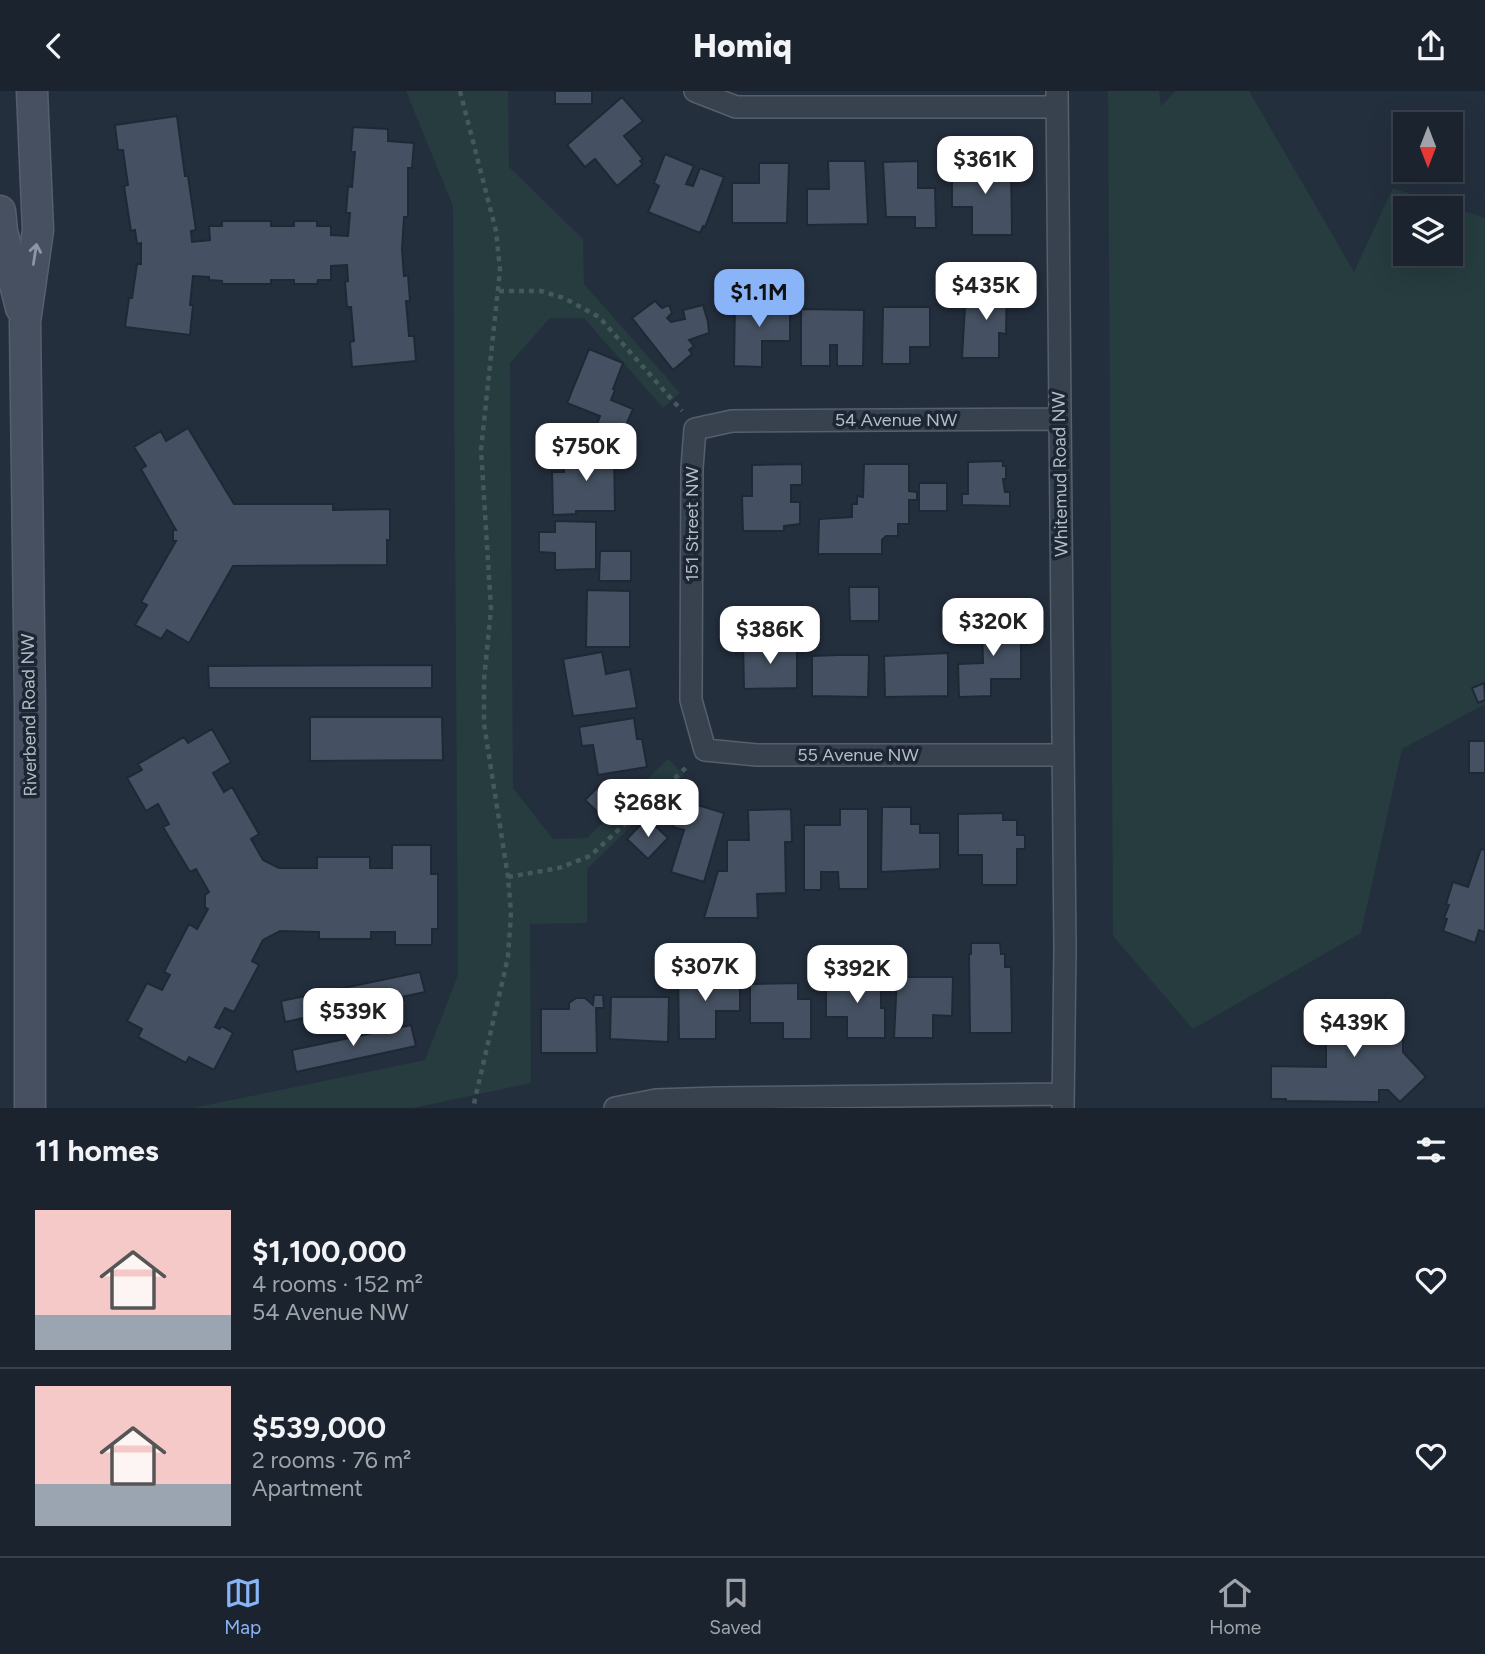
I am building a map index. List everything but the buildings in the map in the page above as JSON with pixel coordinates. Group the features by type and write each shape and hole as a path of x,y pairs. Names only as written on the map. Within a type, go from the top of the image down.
{"street":[{"name":"Riverbend Road NW","path":"30,1108 30,705 25,322 38,230 32,91"},
{"path":"695,92 736,107 1057,99"},
{"name":"Whitemud Road NW","path":"1057,99 1065,949 1063,1101"},
{"name":"Riverbend Road NW","path":"0,211 2,231 25,322"},
{"name":"54 Avenue NW","path":"695,429 733,421 1059,419"},
{"name":"151 Street NW","path":"695,429 692,468 691,700 705,750"},
{"name":"55 Avenue NW","path":"705,750 757,755 1063,755"},
{"path":"615,1108 656,1100 717,1103 1063,1101"}],"path":[{"path":"460,91 496,231 500,270 481,450 491,609 484,680 484,713 511,912 508,957 473,1108"},
{"path":"499,291 541,291 564,298 599,317 695,429"},
{"path":"508,877 559,868 590,856 705,750"}],"green space":[{"path":"406,91 508,91 509,167 583,239 584,284 680,393 663,408 584,318 550,318 510,363 513,788 553,839 587,838 668,759 684,775 587,869 587,923 530,924 531,1083 413,1108 193,1108 425,1060 458,975 453,206"},
{"path":"1108,91 1159,91 1161,106 1176,91 1249,91 1354,272 1393,188 1418,196 1393,196 1393,266 1463,266 1463,211 1485,218 1485,704 1402,749 1361,933 1193,1029 1113,936"}]}
